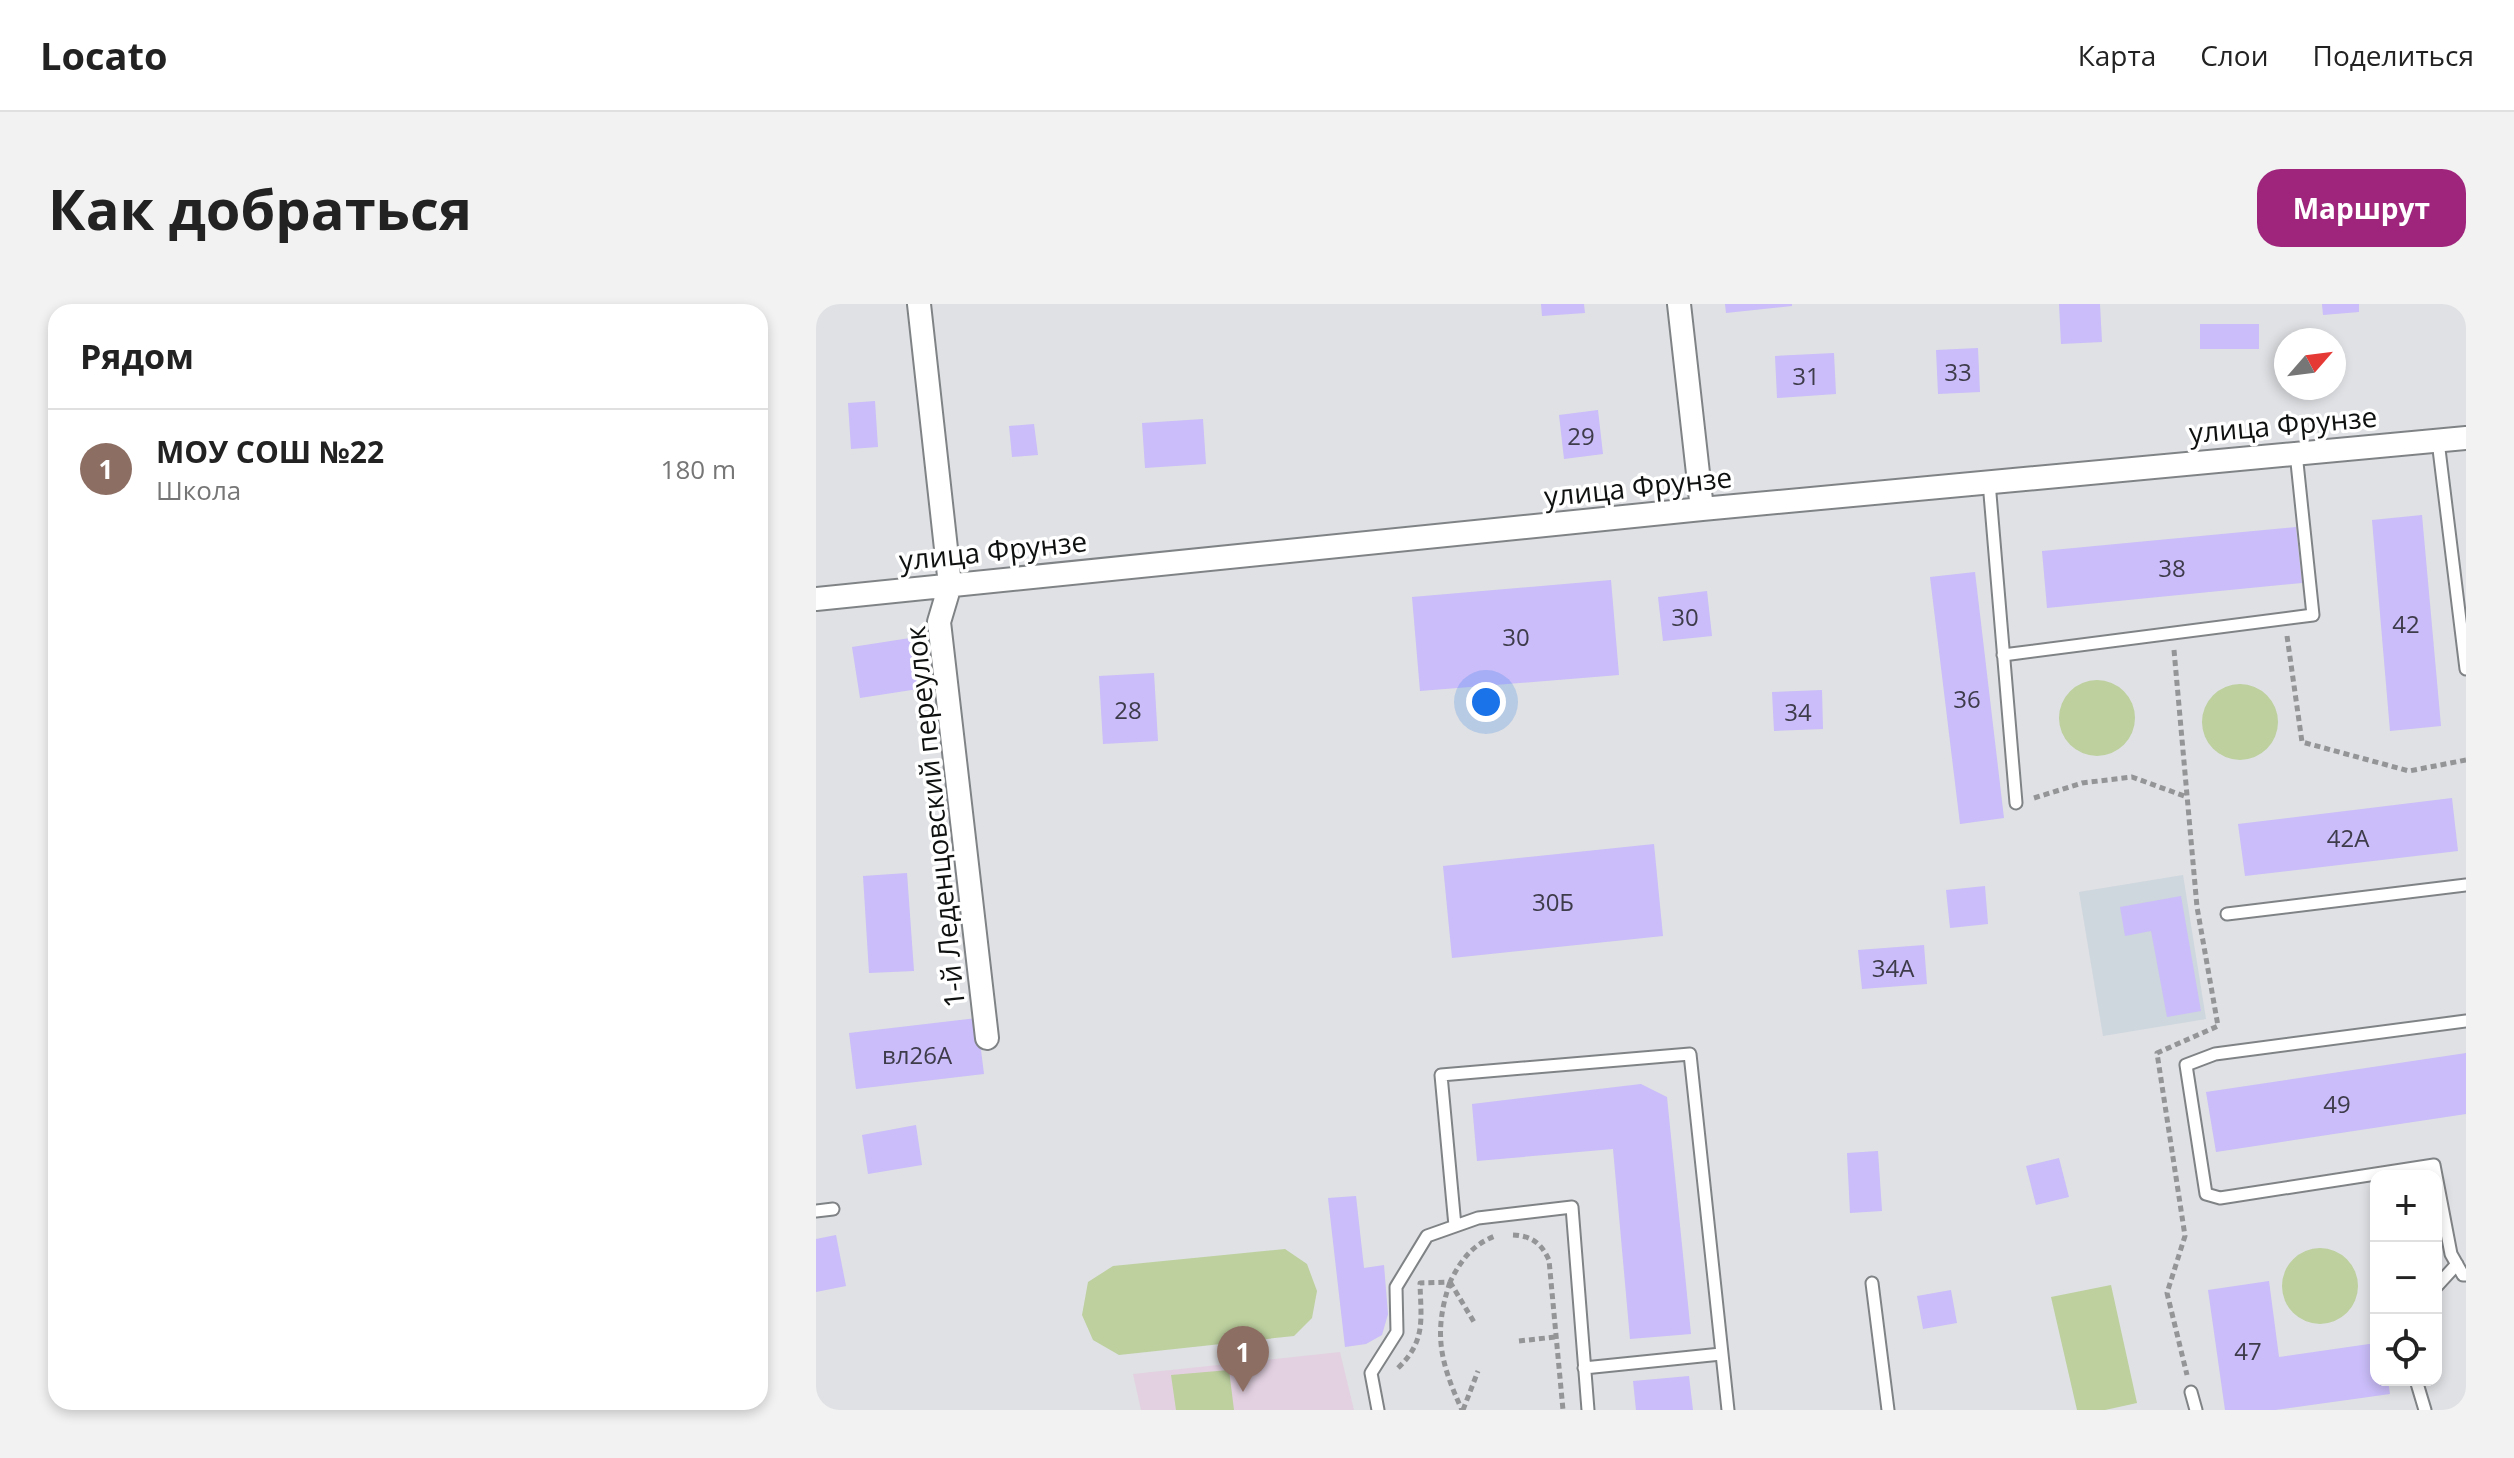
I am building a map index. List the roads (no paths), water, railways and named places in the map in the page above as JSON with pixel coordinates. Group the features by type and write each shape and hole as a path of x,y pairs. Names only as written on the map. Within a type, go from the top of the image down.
{"street":[{"name":"1-й Леденцовский переулок","path":"919,304 950,585 939,622 987,1038"},
{"path":"1679,304 1702,509"},
{"name":"улица Фрунзе","path":"816,599 1702,509 2466,438"}],"lane":[{"path":"2438,441 2461,587 2466,669"},
{"path":"2003,655 2313,615 2296,453"},
{"path":"1989,482 2016,803"},
{"path":"2227,914 2466,885"},
{"path":"2466,1021 2215,1054 2186,1065 2206,1194 2220,1198 2434,1165 2451,1254 2463,1275 2466,1275"},
{"path":"1455,1226 1441,1075 1690,1054 1728,1410"},
{"path":"1378,1410 1371,1373 1397,1332 1396,1287 1427,1236 1478,1218 1572,1207 1588,1410"},
{"path":"816,1211 833,1209"},
{"path":"2442,1280 2457,1264"},
{"path":"1872,1283 1888,1410"},
{"path":"1584,1368 1721,1354"},
{"path":"2418,1386 2425,1410"},
{"path":"2191,1392 2196,1410"}],"place":[{"name":"МОУ СОШ №22","path":"1243,1392"}]}
